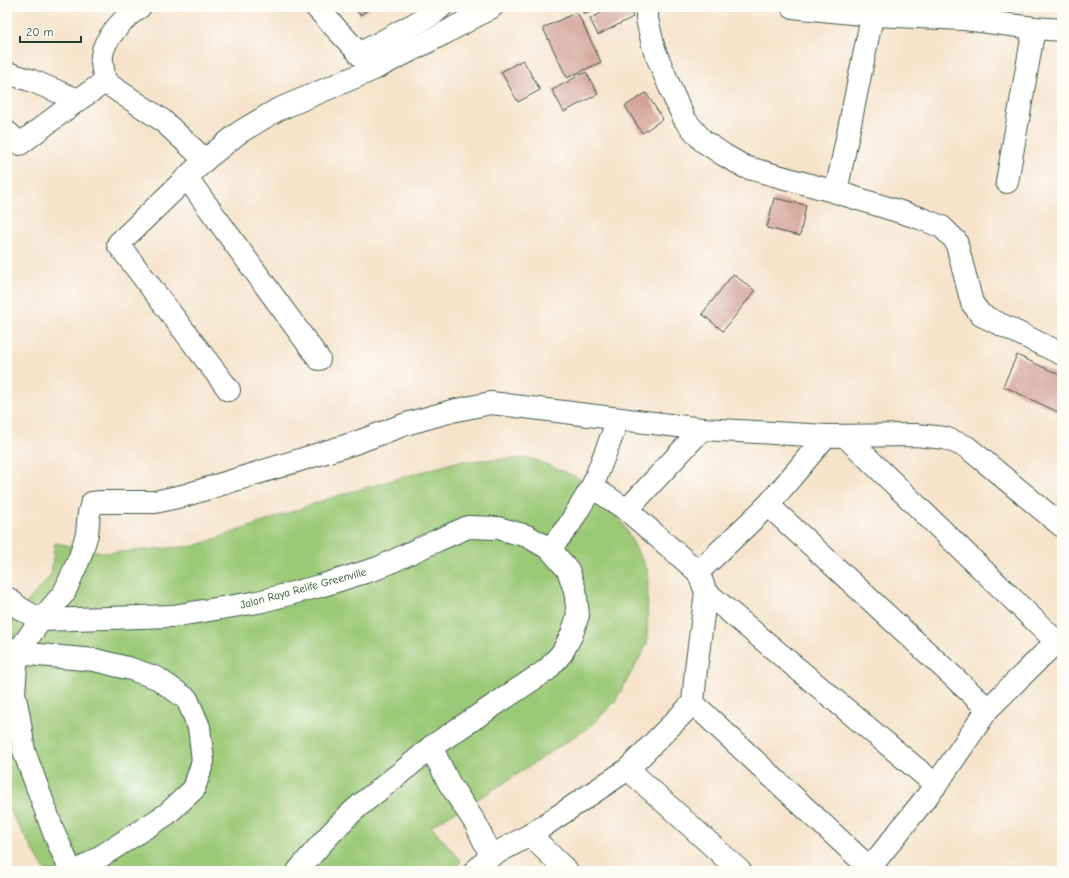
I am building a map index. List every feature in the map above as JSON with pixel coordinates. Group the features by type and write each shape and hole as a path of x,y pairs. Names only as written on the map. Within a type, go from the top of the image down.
{"street":[{"path":"140,7 130,13 116,28 107,42 102,53 105,82 162,120 205,160"},
{"path":"316,7 367,62"},
{"path":"367,62 441,7"},
{"path":"229,390 118,244 205,160 240,132 277,110 367,62 443,34 492,7"},
{"path":"647,7 647,19 654,49 674,97 685,120 704,141 724,155 746,167 836,192 920,218 942,227 956,241 972,303 981,315 1062,354"},
{"path":"792,7 873,11 967,13 1034,28 1062,30"},
{"path":"836,192 873,11"},
{"path":"1007,182 1034,28"},
{"path":"7,73 30,80 78,100"},
{"path":"7,132 20,144 78,100 105,82"},
{"path":"186,178 319,359"},
{"path":"71,871 54,833 24,751 19,717 10,693 12,650 41,620 64,593 80,557 87,534 89,513 92,503 155,502 186,495 355,443 406,424 452,411 491,403 618,420 702,429 836,436 916,435 945,438 967,447 1062,526"},
{"path":"550,549 569,525 592,487 618,420"},
{"path":"627,510 702,429"},
{"path":"698,572 768,505 836,436"},
{"path":"693,703 861,860 869,864 877,859 936,785 988,709 1060,642 836,436"},
{"path":"592,487 627,510 698,572 706,592 936,785"},
{"path":"768,505 988,709"},
{"name":"Jalan Raya Relife Greenville","path":"41,620 172,616 258,602 320,586 378,568 468,527 498,528 527,536 550,549 568,570 575,590 578,614 572,634 562,653 547,670 431,747"},
{"path":"476,871 491,856 530,835 628,769 693,703 706,592"},
{"path":"14,604 41,620"},
{"path":"12,650 95,660 131,669 158,678 187,699 199,727 203,761 194,790 166,814 78,871"},
{"path":"298,871 322,842 358,807 414,763 431,747 449,783 476,824 491,856"},
{"path":"628,769 740,871"},
{"path":"530,835 567,871"}],"green space":[{"path":"531,458 579,478 622,522 648,571 647,645 614,703 589,727 496,788 431,826 461,861 453,871 45,871 7,806 7,625 51,575 55,543 107,553 195,546 336,496 460,461"}],"building":[{"path":"354,7 372,7 360,15"},
{"path":"579,7 595,7 584,14"},
{"path":"613,7 628,7 633,17 598,35 590,19"},
{"path":"577,12 601,62 567,78 543,28"},
{"path":"523,60 540,90 518,102 501,72"},
{"path":"586,72 598,94 564,112 552,90"},
{"path":"646,93 663,119 642,133 625,106"},
{"path":"774,198 806,205 800,236 767,228"},
{"path":"733,274 755,291 723,331 702,314"},
{"path":"1017,355 1062,376 1062,414 1003,386"}]}
